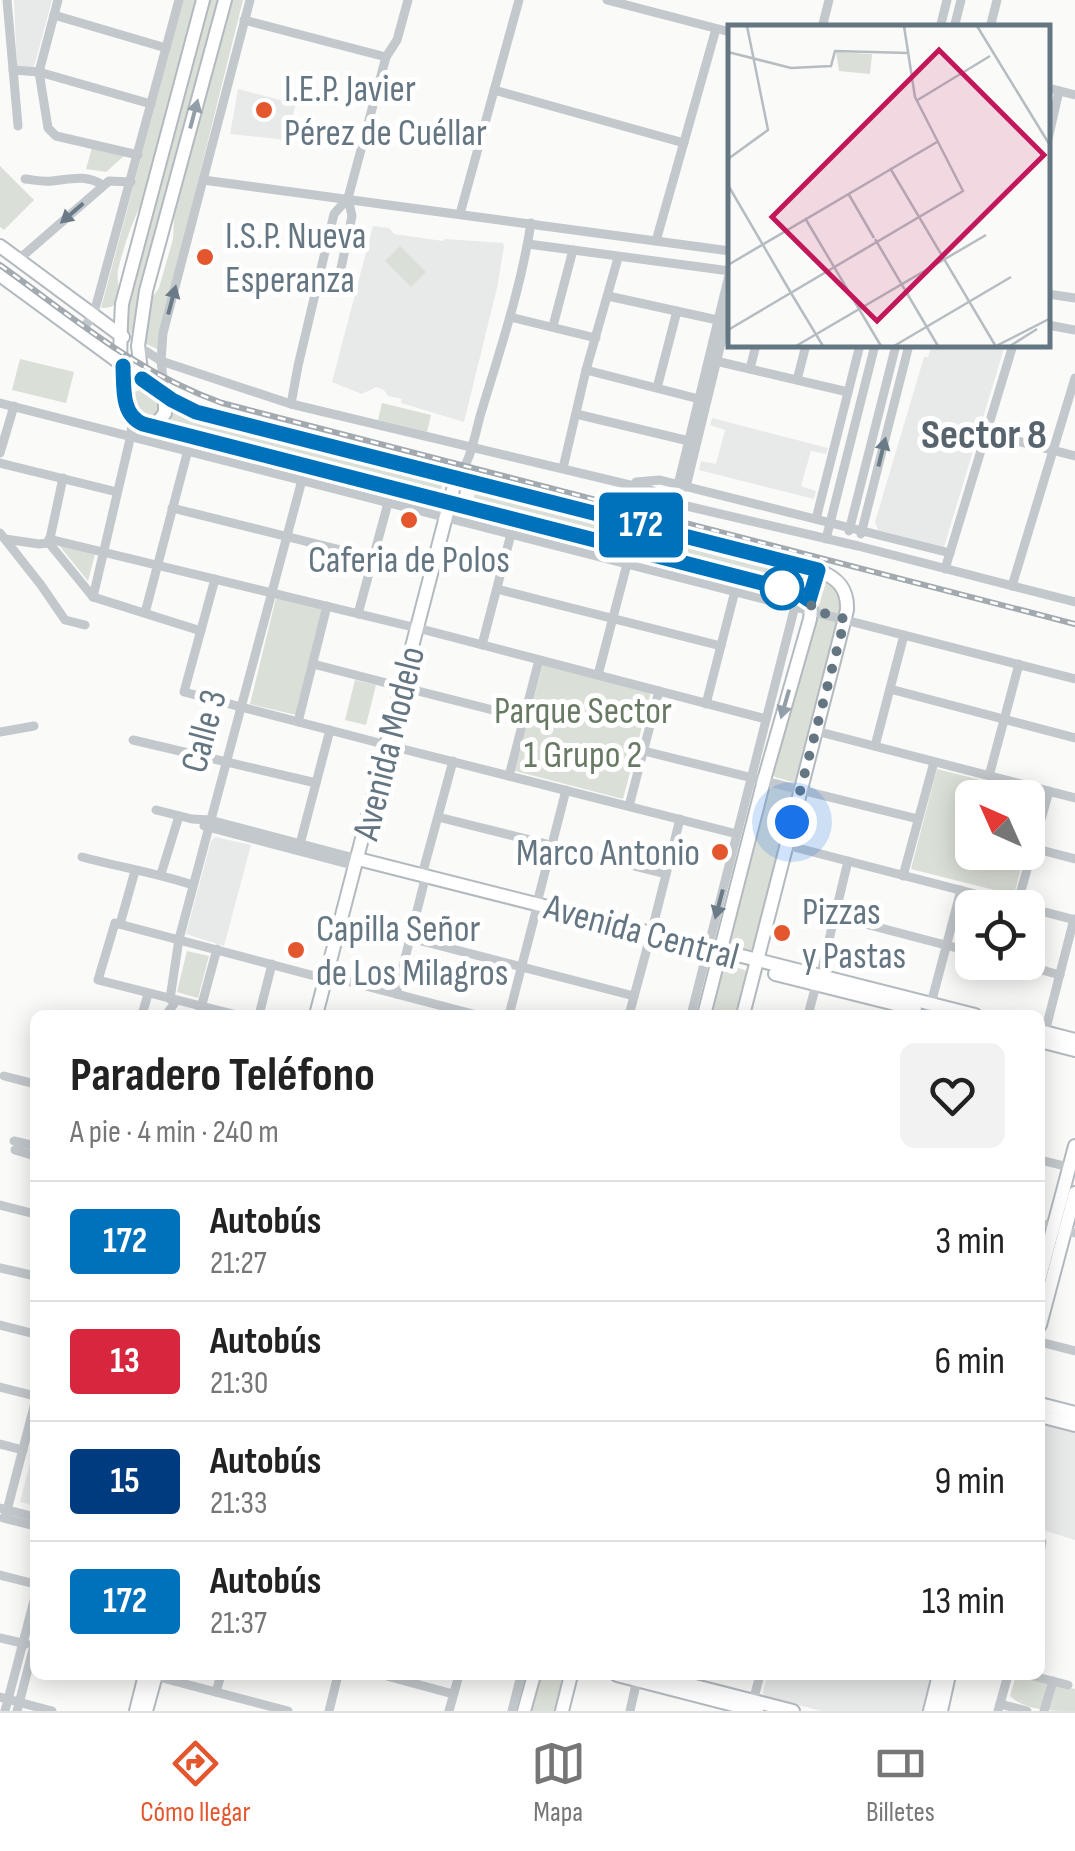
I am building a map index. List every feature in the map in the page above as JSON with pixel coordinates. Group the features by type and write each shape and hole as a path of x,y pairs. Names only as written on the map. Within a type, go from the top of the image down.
{"main road":[{"path":"203,0 122,304 124,394 132,419 451,511 797,592 810,605"},
{"path":"154,427 165,412 138,346 146,291 225,0"},
{"path":"157,168 178,174"},
{"path":"0,246 138,346"},
{"path":"0,276 154,388 196,412 818,570 836,579 848,604 845,619 744,1010"},
{"path":"93,315 111,312 122,304"},
{"path":"124,394 137,386 154,388"},
{"name":"Avenida Modelo","path":"318,1010 361,863 461,477"},
{"path":"705,1010 713,954 757,779 818,570"},
{"name":"Avenida Central","path":"361,863 925,1010"},
{"name":"Avenida Modelo","path":"326,1010 330,978"},
{"path":"1045,1038 1075,1040"},
{"path":"1045,1039 1075,1050"},
{"path":"1045,1300 1075,1146"},
{"path":"1045,1264 1075,1193"},
{"path":"1045,1405 1075,1413"},
{"path":"1045,1417 1075,1425"},
{"path":"136,1711 144,1680"},
{"path":"146,1711 155,1680"},
{"path":"524,1711 533,1680"},
{"path":"562,1711 571,1680"},
{"path":"637,1680 752,1708 793,1711"},
{"path":"667,1680 752,1708"},
{"path":"930,1711 938,1680"},
{"path":"941,1711 948,1680"}],"street":[{"path":"6,0 18,126"},
{"path":"58,0 40,72 51,132 138,155"},
{"path":"80,334 93,315 179,0"},
{"path":"154,388 163,333 250,0"},
{"path":"291,404 334,214 348,198 386,57 397,40 408,0"},
{"path":"460,214 518,0"},
{"path":"607,0 728,31"},
{"path":"823,25 829,0"},
{"path":"941,25 947,0"},
{"path":"955,25 961,0"},
{"path":"991,25 997,0"},
{"path":"54,15 166,48"},
{"path":"244,20 386,57"},
{"path":"656,241 716,28"},
{"path":"13,70 40,72 151,104"},
{"path":"1050,88 1075,95"},
{"path":"494,90 684,143"},
{"path":"1050,130 1060,91"},
{"path":"25,179 80,177 103,185"},
{"path":"18,260 103,185 114,179 130,182"},
{"path":"203,180 728,251"},
{"path":"339,278 352,216 348,198"},
{"name":"Avenida Modelo","path":"461,477 510,317 531,223"},
{"path":"528,244 728,271"},
{"path":"553,326 573,250"},
{"path":"563,468 618,258"},
{"path":"682,486 716,360 728,284"},
{"path":"1050,294 1075,298"},
{"path":"608,296 722,321"},
{"path":"656,388 677,310"},
{"path":"682,486 699,399 728,310"},
{"path":"510,317 596,338"},
{"path":"1050,325 1075,330"},
{"path":"138,346 161,361 291,404 652,490 678,504 1075,600"},
{"path":"750,369 755,348"},
{"path":"797,380 805,348"},
{"path":"822,538 832,453 859,348"},
{"path":"822,521 874,348"},
{"path":"846,543 895,348"},
{"path":"858,546 908,348"},
{"path":"945,569 1012,348"},
{"path":"716,360 848,392"},
{"path":"586,370 699,399"},
{"path":"1012,586 1075,378"},
{"path":"0,403 388,503 451,511 511,534 795,606 810,605 845,619 1075,679"},
{"path":"0,453 14,406"},
{"path":"576,414 689,441"},
{"path":"93,597 132,419"},
{"path":"986,434 1075,456"},
{"path":"145,613 188,450"},
{"path":"0,463 117,492"},
{"path":"49,541 63,478"},
{"name":"Calle 3","path":"173,1000 180,939 302,480"},
{"path":"623,483 660,480 950,553"},
{"path":"358,614 388,503"},
{"path":"172,508 373,558"},
{"path":"482,645 511,534"},
{"path":"2,536 103,552 421,629 766,719"},
{"path":"2,536 64,620 85,626"},
{"path":"49,541 93,597 200,630"},
{"path":"598,675 626,564"},
{"path":"214,579 184,692 737,834"},
{"path":"497,590 721,646"},
{"path":"706,704 735,591"},
{"path":"298,722 327,606"},
{"path":"693,1010 713,954 737,834 757,779 766,719 795,606"},
{"path":"875,746 904,634"},
{"path":"509,776 539,660"},
{"path":"313,664 524,718"},
{"path":"989,776 1019,664"},
{"path":"890,689 1075,738"},
{"path":"629,806 659,691"},
{"path":"0,732 34,726"},
{"path":"300,844 330,730"},
{"path":"816,731 1075,798"},
{"path":"133,740 316,783"},
{"path":"644,751 918,819"},
{"path":"396,994 453,761"},
{"path":"903,876 934,762"},
{"path":"510,1010 566,790"},
{"path":"1045,806 1049,792"},
{"name":"Avenida Central","path":"156,810 361,863"},
{"path":"161,874 179,816"},
{"path":"438,816 666,874"},
{"path":"630,1010 680,819"},
{"name":"Avenida Central","path":"209,824 300,844 361,863"},
{"path":"786,845 962,890"},
{"path":"1045,851 1075,859"},
{"path":"82,857 194,885"},
{"path":"809,1010 848,862"},
{"path":"120,924 135,871"},
{"path":"1045,912 1074,919 1045,1025"},
{"path":"834,916 955,947"},
{"path":"932,1010 955,916"},
{"path":"198,1010 98,980 115,923 396,994 443,1010"},
{"path":"410,938 634,996"},
{"path":"200,1010 217,949"},
{"path":"259,1010 272,964"},
{"path":"1045,970 1060,974"},
{"path":"143,1010 148,994"},
{"path":"168,1010 173,1000"},
{"path":"4,1076 30,1083"},
{"path":"30,1146 15,1146 30,1154"},
{"path":"1045,1161 1070,1167"},
{"path":"0,1205 30,1213"},
{"path":"0,1268 30,1275"},
{"path":"0,1325 30,1333"},
{"path":"1045,1343 1075,1352"},
{"path":"0,1387 30,1397"},
{"path":"3,1513 30,1419"},
{"path":"0,1444 22,1450"},
{"path":"3,1513 30,1516"},
{"path":"3,1513 30,1524"},
{"path":"0,1576 30,1583"},
{"path":"0,1638 30,1644"},
{"path":"6,1711 30,1650"},
{"path":"1045,1679 1068,1685"},
{"path":"171,1680 281,1710"},
{"path":"216,1692 220,1680"},
{"path":"329,1711 337,1680"},
{"path":"402,1680 454,1694"},
{"path":"449,1711 457,1680"},
{"path":"512,1711 521,1680"},
{"path":"630,1711 637,1680"},
{"path":"752,1708 759,1680"},
{"path":"1007,1680 999,1708 1027,1711"},
{"path":"1044,1711 1053,1681"},
{"path":"11,1702 52,1711"}],"shaded area":[{"path":"14,0 52,0 34,67 17,68"},
{"name":"I.E.P. Javier Pérez de Cuéllar","path":"238,89 296,104 286,140 230,134"},
{"path":"373,226 389,228 394,234 443,241 503,243 497,288 464,422 401,403 402,399 388,396 376,387 362,394 332,382"},
{"path":"931,348 1004,348 944,547 878,530 875,522 924,357 928,357"},
{"path":"712,418 828,448 826,454 811,451 801,486 816,491 814,499 699,470 701,461 716,464 725,430 710,425"},
{"path":"215,837 251,845 224,946 186,934"},
{"path":"1045,1423 1075,1431 1075,1540 1045,1531"},
{"path":"30,1463 30,1505 20,1502"},
{"path":"766,1680 932,1680 924,1711 821,1711 763,1693"}],"green space":[{"path":"183,0 198,0 143,200 120,261 118,298 111,307 101,308"},
{"path":"206,0 224,0 134,334 120,329"},
{"path":"230,0 243,0 157,349 144,343 151,299 159,288 173,239 174,218"},
{"path":"92,148 125,155 106,172 86,169"},
{"path":"0,166 34,200 4,230 0,227"},
{"path":"400,246 426,272 411,287 385,261"},
{"path":"20,359 74,372 66,403 12,390"},
{"path":"143,389 162,398 158,416 146,418 135,409 132,393"},
{"path":"172,403 444,479 439,497 163,425"},
{"path":"382,403 431,415 427,432 378,420"},
{"path":"477,487 809,573 811,577 805,590 472,504"},
{"path":"58,544 95,554 88,581"},
{"path":"820,573 840,586 844,617 813,609"},
{"path":"276,598 323,609 296,715 250,704"},
{"path":"818,615 839,623 798,781 793,782 775,777 772,772 813,618"},
{"name":"Parque Sector 1 Grupo 2","path":"543,664 651,692 623,799 515,771"},
{"path":"355,680 376,685 366,725 345,720"},
{"path":"937,769 981,780 955,780 955,870 1021,870 1015,890 994,890 911,869"},
{"path":"773,785 795,793 752,951 727,944 768,788"},
{"path":"187,951 209,956 198,998 177,992"},
{"path":"730,965 749,973 740,1010 710,1010 722,968"},
{"path":"536,1680 567,1680 559,1711 529,1711"},
{"path":"1015,1680 1037,1680 1075,1689 1075,1711 1040,1709 1010,1696"}],"railway":[{"path":"0,265 133,359 222,403 1075,624"}],"bus line":[{"name":"172","path":"123,366 124,394 132,419 137,422 797,592 809,600 818,570 196,412 142,379"}],"place":[{"name":"I.E.P. Javier Pérez de Cuéllar","path":"264,110"},
{"name":"I.S.P. Nueva Esperanza","path":"205,257"},
{"name":"Caferia de Polos","path":"409,520"},
{"name":"Marco Antonio","path":"720,852"},
{"name":"Pizzas y Pastas","path":"782,933"},
{"name":"Capilla Señor de Los Milagros","path":"296,950"}],"district":[{"name":"Sector 8","path":"984,433"}],"route":[{"path":"782,588 802,594 812,610 845,619 792,822"}]}
